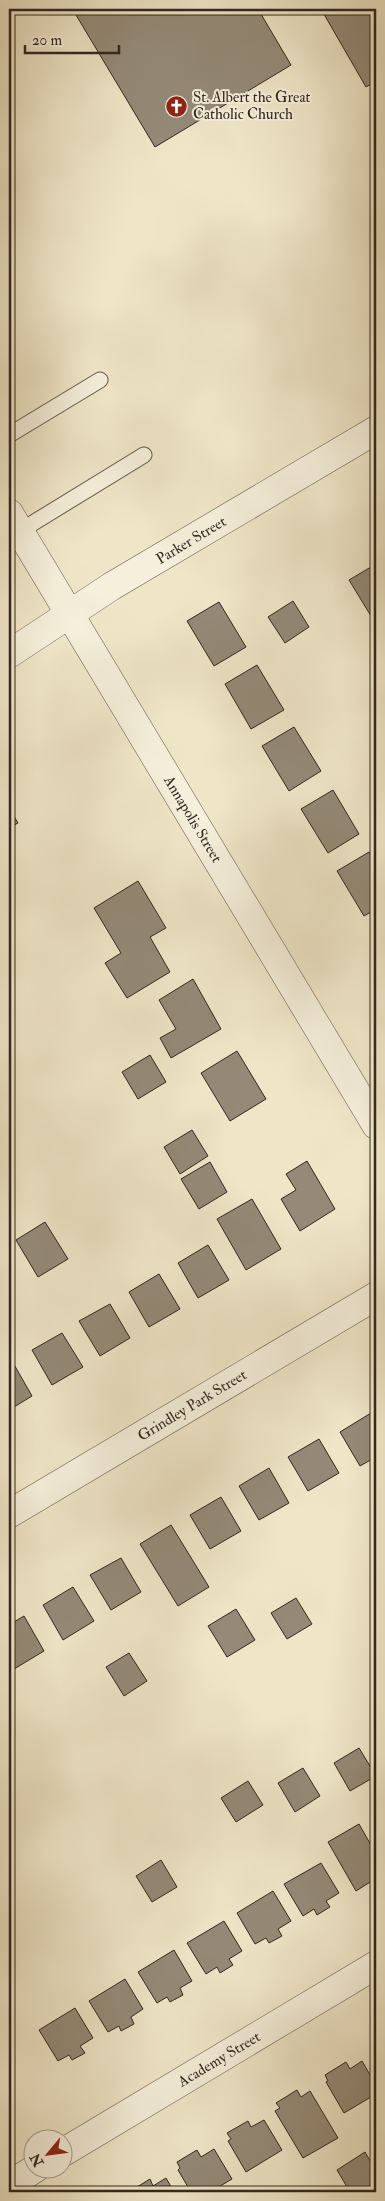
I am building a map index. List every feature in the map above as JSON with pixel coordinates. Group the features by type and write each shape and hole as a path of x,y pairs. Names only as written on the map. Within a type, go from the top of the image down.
{"street":[{"name":"Parker Street","path":"9,654 112,586 376,430"},
{"name":"Annapolis Street","path":"14,522 376,1125"},
{"name":"Grindley Park Street","path":"9,1514 376,1296"},
{"name":"Academy Street","path":"72,2147 376,1964"},
{"path":"9,2185 22,2177"}],"lane":[{"path":"9,435 100,380"},
{"path":"14,522 144,455"}],"building":[{"name":"St. Albert the Great Catholic Church","path":"87,9 258,9 291,65 155,147 76,15"},
{"path":"321,9 376,9 376,81 366,87"},
{"path":"376,564 376,613 371,616 349,580"},
{"path":"293,601 309,627 285,643 268,617"},
{"path":"219,602 246,647 214,666 187,621"},
{"path":"257,665 284,710 251,729 225,684"},
{"path":"294,727 321,771 289,791 262,746"},
{"path":"333,790 359,834 328,853 301,809"},
{"path":"9,808 18,823 9,828"},
{"path":"369,852 376,864 376,909 364,916 337,871"},
{"path":"138,881 166,928 150,937 170,972 127,998 105,963 121,953 94,908"},
{"path":"193,979 221,1029 171,1058 160,1038 176,1029 159,1000"},
{"path":"237,1051 266,1099 230,1121 201,1073"},
{"path":"150,1055 166,1082 138,1099 122,1072"},
{"path":"192,1130 208,1156 180,1174 164,1147"},
{"path":"307,1161 335,1209 300,1231 281,1199 296,1190 286,1174"},
{"path":"210,1162 227,1192 199,1209 181,1179"},
{"path":"252,1199 281,1249 246,1270 217,1219"},
{"path":"45,1222 68,1259 38,1277 16,1240"},
{"path":"208,1245 229,1280 198,1298 178,1263"},
{"path":"159,1274 180,1309 149,1327 129,1292"},
{"path":"110,1304 130,1338 100,1356 79,1321"},
{"path":"62,1333 83,1367 52,1385 32,1350"},
{"path":"12,1361 32,1396 9,1410 9,1363"},
{"path":"371,1413 376,1423 376,1457 360,1466 340,1432"},
{"path":"319,1439 339,1473 308,1491 288,1457"},
{"path":"269,1468 289,1503 259,1520 239,1486"},
{"path":"221,1497 241,1531 210,1549 190,1515"},
{"path":"171,1525 209,1587 178,1606 140,1544"},
{"path":"121,1558 141,1592 111,1610 90,1575"},
{"path":"73,1587 94,1621 63,1640 43,1605"},
{"path":"296,1598 312,1624 287,1639 271,1613"},
{"path":"236,1609 255,1640 227,1657 208,1626"},
{"path":"24,1616 44,1651 14,1669 9,1660 9,1625"},
{"path":"129,1653 147,1681 124,1696 106,1667"},
{"path":"359,1748 376,1776 350,1791 334,1763"},
{"path":"303,1768 320,1796 295,1812 278,1783"},
{"path":"248,1781 263,1805 236,1822 221,1798"},
{"path":"359,1824 376,1854 376,1870 371,1873 375,1879 356,1891 328,1842"},
{"path":"161,1860 177,1887 152,1902 136,1876"},
{"path":"321,1863 339,1893 326,1901 330,1907 317,1915 314,1909 303,1916 284,1884"},
{"path":"273,1891 291,1921 278,1929 282,1936 269,1943 266,1938 255,1944 237,1913"},
{"path":"224,1921 242,1951 229,1959 233,1965 220,1973 217,1967 206,1974 187,1943"},
{"path":"174,1950 192,1981 180,1988 183,1995 170,2002 167,1997 157,2003 138,1972"},
{"path":"125,1979 143,2009 131,2017 134,2024 121,2031 119,2026 108,2032 89,2001"},
{"path":"75,2008 93,2038 80,2046 85,2053 72,2060 69,2055 58,2061 39,2030"},
{"path":"362,2061 376,2085 376,2094 344,2113 326,2082 328,2081 325,2075 346,2062 350,2069"},
{"path":"297,2090 301,2097 310,2091 338,2138 303,2158 275,2111 280,2108 276,2103"},
{"path":"264,2120 282,2150 246,2172 228,2141 231,2139 227,2133 248,2121 251,2127"},
{"path":"214,2149 232,2179 210,2192 191,2192 178,2170 180,2168 177,2162 197,2150 201,2157"},
{"path":"365,2152 376,2171 376,2190 373,2192 350,2192 337,2170"},
{"path":"166,2178 174,2192 139,2192 137,2187 150,2179 153,2186"}],"place":[{"name":"St. Albert the Great Catholic Church","path":"177,106"}]}
